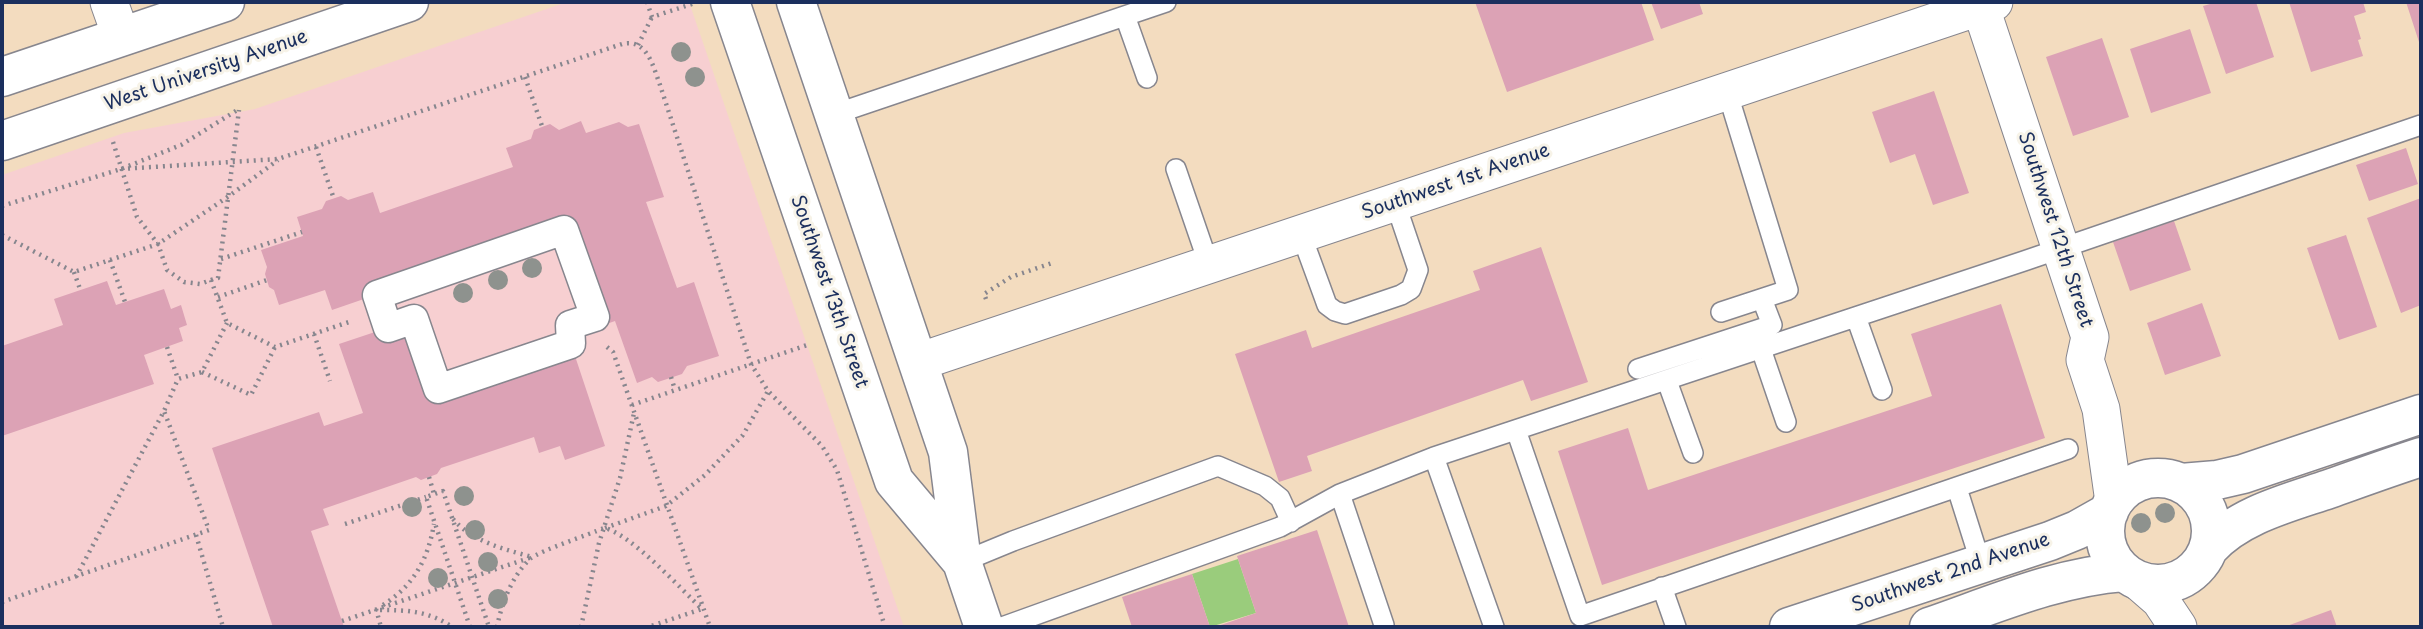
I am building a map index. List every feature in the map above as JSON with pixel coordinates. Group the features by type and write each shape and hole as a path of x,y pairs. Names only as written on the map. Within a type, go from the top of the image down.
{"main road":[{"path":"2,77 115,19 225,2"},
{"name":"West University Avenue","path":"2,141 409,2"},
{"name":"Southwest 13th Street","path":"730,2 894,481 962,562"},
{"name":"Southwest 13th Street","path":"796,2 948,452 962,562 984,627"},
{"path":"2131,576 2109,551 2105,536 2112,507 2125,491 2141,481 2160,478 2181,483 2243,474 2421,414"},
{"path":"2209,548 2221,535 2266,512 2421,457"},
{"path":"1929,627 2061,581 2090,575 2131,576 2162,584 2191,574 2203,561 2209,548 2212,529 2207,508 2181,483"},
{"name":"Southwest 2nd Avenue","path":"1789,627 2077,530 2112,507"}],"street":[{"name":"Southwest 1st Avenue","path":"918,362 1984,3"},
{"name":"Southwest 12th Street","path":"1984,3 2090,337 2085,360 2101,409 2112,507"},
{"path":"564,230 595,317 580,321 570,325 570,344 438,389 414,319 388,328 377,295 564,230"},
{"path":"2131,576 2160,600 2178,627"}],"lane":[{"path":"835,114 1166,2"},
{"path":"1125,16 1147,78"},
{"path":"1721,312 1788,290 1727,91"},
{"path":"1002,627 1290,522 1340,494 1434,457 1667,381 2421,125"},
{"path":"1176,169 1209,265"},
{"path":"1301,234 1323,294 1335,312 1345,314 1390,299 1410,289 1418,270 1395,202"},
{"path":"1638,369 1772,325 1762,299"},
{"path":"1856,317 1882,390"},
{"path":"1761,349 1786,422"},
{"path":"1667,381 1693,453"},
{"path":"1516,430 1580,616 2068,449"},
{"path":"1434,457 1494,627"},
{"path":"962,562 1218,466 1265,486 1280,498 1290,522"},
{"path":"1957,488 1981,564"},
{"path":"1340,494 1384,625"},
{"path":"1662,587 1675,627"}],"path":[{"path":"647,2 652,17"},
{"path":"638,45 652,17 696,2"},
{"path":"121,169 278,159 622,44 638,45 651,59 751,364 768,391 822,446 836,470 885,627"},
{"path":"525,77 542,127"},
{"path":"2,206 121,169 181,145 239,109 218,278 200,284 184,282 167,270 158,244 137,217 121,169 110,134"},
{"path":"316,147 334,199"},
{"path":"74,272 158,244 278,159"},
{"path":"221,259 302,232"},
{"path":"2,235 74,272 80,289"},
{"path":"110,260 125,302"},
{"path":"986,299 984,294 1011,277 1055,262"},
{"path":"211,280 227,323 275,347"},
{"path":"218,297 267,280"},
{"path":"178,379 202,372 251,395 275,347 383,311"},
{"path":"580,321 613,352 710,627"},
{"path":"202,372 227,323"},
{"path":"314,334 330,381"},
{"path":"632,405 815,342"},
{"path":"76,577 164,411 178,379 167,347"},
{"path":"671,377 675,390"},
{"path":"342,621 533,557 666,506 705,475 743,435 768,391"},
{"path":"2,602 209,530 164,411"},
{"path":"581,627 585,601 620,478 634,412"},
{"path":"429,477 434,494"},
{"path":"345,524 443,491 489,627"},
{"path":"426,496 470,627"},
{"path":"450,515 463,530 483,541 533,557"},
{"path":"376,610 395,598 421,569 428,553 435,521"},
{"path":"604,528 614,530 644,554 702,609"},
{"path":"195,535 223,627"},
{"path":"497,627 510,587 533,557"},
{"path":"648,627 702,609"},
{"path":"376,610 382,627"},
{"path":"376,610 414,611 427,614 452,627"}],"shaded area":[{"path":"567,2 689,2 904,627 2,627 2,175 124,133 255,109"}],"green space":[{"path":"1238,559 1256,613 1210,627 1192,574"}],"building":[{"path":"1475,2 1641,2 1654,40 1507,92"},
{"path":"1651,2 1699,2 1703,14 1661,29"},
{"path":"2217,2 2256,2 2274,57 2226,74 2203,6"},
{"path":"2289,2 2363,2 2366,12 2354,16 2363,56 2311,72"},
{"path":"2406,2 2421,2 2419,42"},
{"path":"2190,29 2211,93 2151,113 2130,49"},
{"path":"2102,38 2129,117 2073,136 2046,57"},
{"path":"1934,91 1969,193 1933,205 1915,154 1890,163 1872,112"},
{"path":"581,121 586,133 619,122 628,127 639,124 664,197 646,202 677,288 694,282 719,356 687,366 682,374 658,382 652,377 637,383 615,321 598,327 564,230 332,310 325,290 279,305 274,290 269,287 265,274 267,267 261,250 303,236 297,217 322,209 326,201 341,196 348,200 373,192 380,213 513,167 506,148 531,139 534,130 550,124 559,130"},
{"path":"2406,148 2418,184 2369,201 2356,165"},
{"path":"2421,198 2421,305 2401,313 2367,218"},
{"path":"2174,221 2191,270 2130,291 2113,242"},
{"path":"2346,235 2377,327 2339,340 2307,248"},
{"path":"1541,247 1588,382 1531,401 1523,380 1307,456 1312,471 1279,482 1235,354 1306,330 1312,348 1480,290 1473,271"},
{"path":"107,281 116,305 164,289 171,309 181,305 187,325 179,328 183,341 144,355 154,384 2,436 2,346 63,325 54,299"},
{"path":"2202,303 2221,356 2165,375 2147,323"},
{"path":"2001,304 2045,438 1602,585 1558,451 1628,428 1648,490 1932,396 1911,334"},
{"path":"414,319 438,389 571,344 605,446 565,460 560,446 539,453 534,437 441,468 437,474 421,480 416,477 323,509 329,525 311,531 344,627 273,627 212,448 319,412 324,426 363,413 339,344"},
{"path":"1317,530 1349,627 1215,627 1256,613 1237,556"},
{"path":"1192,574 1210,627 1132,627 1122,597"},
{"path":"2331,610 2337,627 2284,627"}]}
